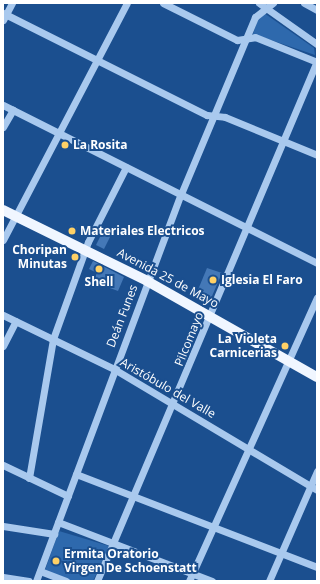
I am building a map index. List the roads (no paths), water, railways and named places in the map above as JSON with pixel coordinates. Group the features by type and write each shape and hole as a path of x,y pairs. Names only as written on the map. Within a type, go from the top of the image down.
{"main road":[{"name":"Avenida 25 de Mayo","path":"3,210 147,281 211,315 317,376"}],"street":[{"path":"12,3 4,16 214,115 317,155"},
{"path":"3,240 58,132 127,3"},
{"path":"163,3 237,40 255,37 317,61"},
{"path":"259,3 265,10 317,44"},
{"name":"Deán Funes","path":"36,581 114,369 181,194 255,17 273,3"},
{"path":"304,3 317,10"},
{"name":"Pilcomayo","path":"97,581 174,404 317,61"},
{"path":"3,105 316,260"},
{"path":"3,127 13,110"},
{"path":"29,478 53,339 85,250 126,167"},
{"path":"189,581 212,527 317,298"},
{"name":"Aristóbulo del Valle","path":"3,315 114,369 317,490"},
{"path":"3,346 16,321"},
{"path":"3,465 68,496"},
{"path":"269,581 309,485 317,471"},
{"path":"76,474 317,567"},
{"path":"58,522 212,581"},
{"path":"3,526 54,534"},
{"path":"40,571 66,581"},
{"path":"3,577 29,581"}],"place":[{"name":"La Rosita","path":"65,145"},
{"name":"Materiales Electricos","path":"72,231"},
{"name":"Choripan Minutas","path":"75,257"},
{"name":"Shell","path":"99,269"},
{"name":"Iglesia El Faro","path":"213,280"},
{"name":"La Violeta Carnicerias","path":"285,346"},
{"name":"Ermita Oratorio Virgen De Schoenstatt","path":"56,561"}]}
